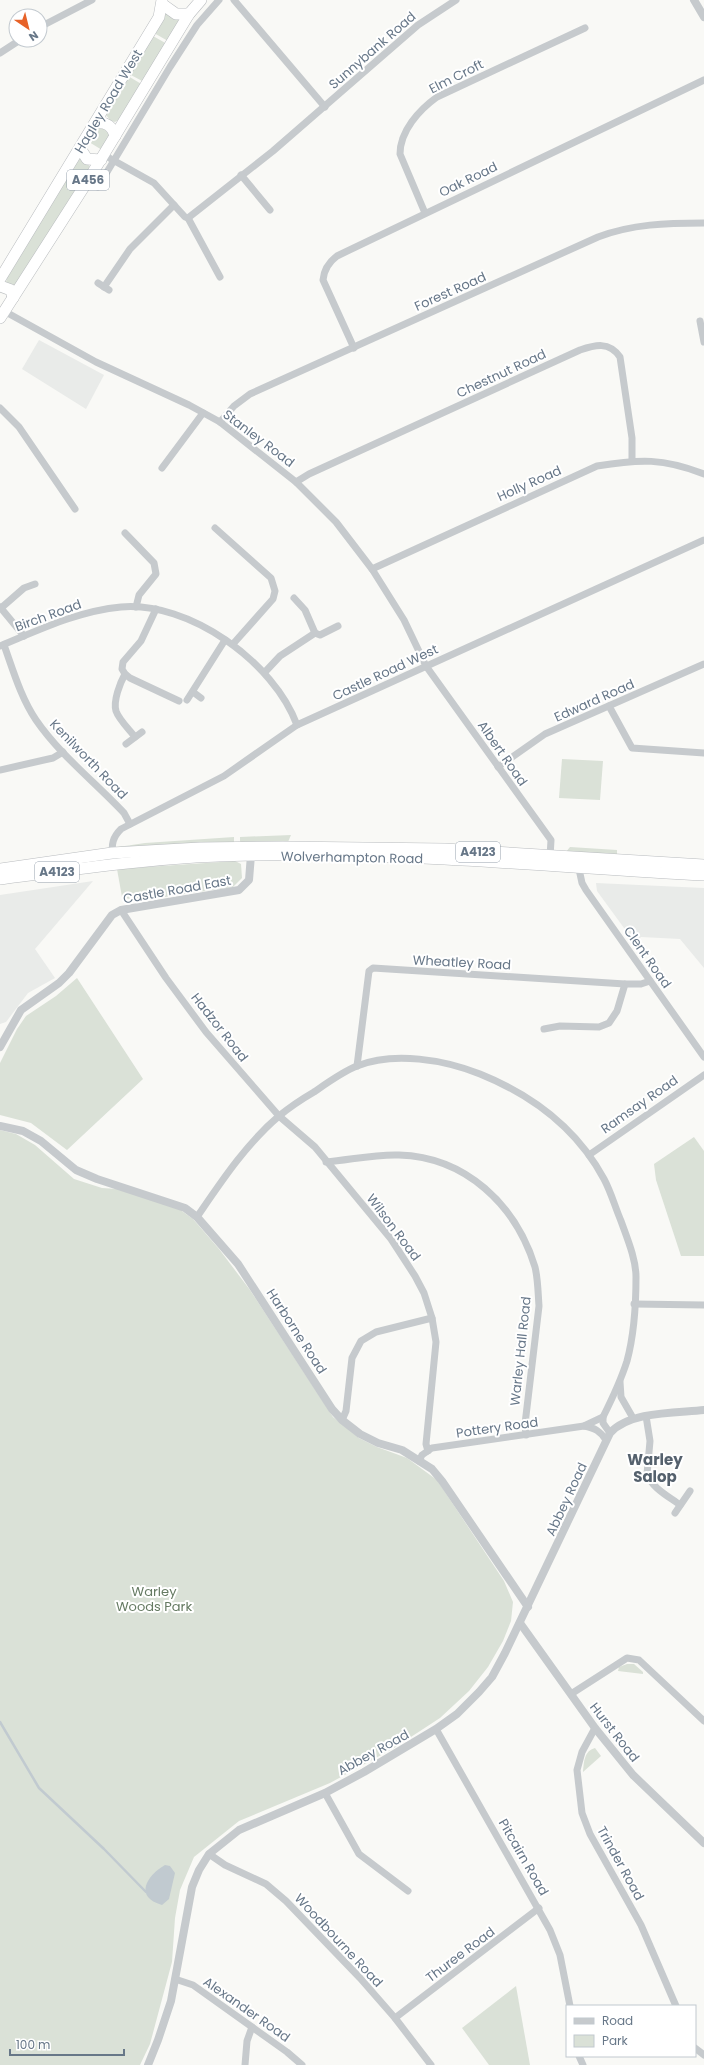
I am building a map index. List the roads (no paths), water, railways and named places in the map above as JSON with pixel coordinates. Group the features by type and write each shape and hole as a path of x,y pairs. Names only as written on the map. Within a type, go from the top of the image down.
{"highway":[{"name":"A456","path":"162,2 176,14 190,14 201,0"},
{"name":"Hagley Road West","path":"0,279 159,17 162,2"},
{"name":"Hagley Road West","path":"2,315 115,136 163,69 190,14"},
{"path":"95,123 104,122 113,129 115,136"},
{"path":"80,148 88,159 102,157"},
{"path":"0,286 11,290 13,298"},
{"name":"Wolverhampton Road","path":"0,869 200,848 704,875"},
{"name":"Wolverhampton Road","path":"251,851 444,850 704,865"},
{"path":"550,857 579,869"},
{"name":"Wolverhampton Road","path":"0,879 114,858"}],"street":[{"path":"48,23 92,0"},
{"name":"Hagley Road West","path":"87,182 98,187 115,161 163,69 219,0"},
{"path":"234,0 325,107"},
{"name":"Sunnybank Road","path":"188,218 325,107 418,25 456,0"},
{"path":"694,0 704,17"},
{"name":"Elm Croft","path":"425,213 400,154 403,137 424,107 437,97 585,28"},
{"name":"Oak Road","path":"354,348 323,280 324,272 331,260 425,213 704,80"},
{"path":"102,157 115,161 154,183 188,218 220,277"},
{"path":"241,175 270,210"},
{"path":"104,287 130,249 174,205"},
{"name":"Forest Road","path":"220,422 234,406 250,394 613,231 658,223 704,223"},
{"name":"Stanley Road","path":"2,315 220,422 296,482 336,522 372,569 404,620 426,666"},
{"path":"700,321 704,342"},
{"name":"Chestnut Road","path":"296,482 309,474 580,350 596,345 609,347 620,357 632,438 632,460"},
{"path":"0,408 19,428 75,509"},
{"path":"162,468 203,413"},
{"name":"Holly Road","path":"372,569 598,466 632,460 655,460 682,466 704,474"},
{"path":"214,528 271,578 274,585 273,599 233,644"},
{"path":"125,533 154,563 156,574 138,595 136,607"},
{"name":"Castle Road West","path":"114,858 112,841 116,834 130,824 224,776 297,724 704,540"},
{"path":"24,636 0,607 24,588 35,584"},
{"path":"294,598 305,610 315,633 320,636 324,635 338,626"},
{"name":"Birch Road","path":"2,646 76,616 121,607 156,609 193,622 233,644 265,672 291,710 297,724"},
{"path":"156,609 141,641 124,662 122,669 125,674 179,701"},
{"path":"265,672 280,656 315,633"},
{"path":"187,700 225,640"},
{"name":"Kenilworth Road","path":"2,646 26,703 48,736 124,813 130,824"},
{"name":"Edward Road","path":"498,767 545,734 704,664"},
{"name":"Albert Road","path":"426,666 551,840 550,857"},
{"path":"125,674 120,683 115,708 116,713 135,737"},
{"path":"193,692 202,698"},
{"path":"610,706 632,748 704,753"},
{"path":"126,744 142,732"},
{"path":"0,770 53,758 63,752"},
{"name":"Castle Road East","path":"0,1048 20,1010 59,983 69,973 112,915 121,910 239,890 249,880 251,851"},
{"name":"Clent Road","path":"579,869 582,883 586,890 704,1057"},
{"name":"Hadzor Road","path":"121,910 166,978 206,1032 279,1116 315,1147"},
{"name":"Wheatley Road","path":"357,1066 369,971 373,968 625,984 641,984 650,980"},
{"path":"544,1029 560,1026 599,1027 609,1023 617,1011 625,984"},
{"path":"197,1217 232,1166 279,1116 324,1085 357,1066 383,1060 415,1059 458,1066 496,1081 536,1102 565,1127 589,1155 604,1180 628,1243 636,1275 632,1332 627,1360 620,1382 603,1417 603,1423 608,1436"},
{"name":"Ramsay Road","path":"589,1155 704,1074"},
{"name":"Harborne Road","path":"0,1126 23,1131 83,1173 185,1208 197,1217 238,1264 332,1409 342,1420 360,1434 378,1443 402,1450 432,1469 442,1481 528,1607"},
{"name":"Wilson Road","path":"315,1147 391,1239 424,1293 432,1318 436,1342 426,1444 428,1451"},
{"name":"Warley Hall Road","path":"326,1162 399,1155 437,1161 456,1168 475,1180 505,1208 526,1241 535,1268 538,1286 539,1306 525,1424 526,1435"},
{"path":"634,1304 704,1305"},
{"path":"342,1420 346,1411 352,1358 360,1341 376,1332 432,1318"},
{"path":"620,1382 621,1397 633,1418"},
{"path":"607,1410 617,1404 625,1405"},
{"path":"608,1436 620,1425 633,1418 704,1410"},
{"path":"646,1416 650,1441 647,1474 655,1488 680,1505"},
{"name":"Pottery Road","path":"418,1461 432,1448 584,1426 603,1417"},
{"path":"584,1426 594,1428 608,1436"},
{"name":"Abbey Road","path":"148,2065 161,2034 171,2002 192,1887 199,1870 210,1854 239,1830 325,1793 364,1772 436,1729 457,1714 492,1677 520,1624 608,1436"},
{"path":"675,1512 690,1491"},
{"name":"Hurst Road","path":"520,1624 594,1728 638,1780 704,1844"},
{"path":"571,1694 627,1658 639,1660 704,1721"},
{"name":"Trinder Road","path":"594,1728 582,1752 577,1770 582,1813 590,1834 641,1925 676,2005"},
{"name":"Pitcairn Road","path":"436,1729 539,1908 560,1955 570,2005"},
{"path":"325,1793 359,1854 408,1891"},
{"name":"Woodbourne Road","path":"210,1854 225,1865 266,1884 286,1901 360,1978 395,2018 431,2065"},
{"name":"Thuree Road","path":"395,2018 539,1908"},
{"name":"Alexander Road","path":"175,1979 194,1985 287,2052 302,2065"},
{"path":"245,2065 247,2041 252,2027"}],"waterway":[{"path":"0,1722 39,1788 104,1849 146,1892"}],"district":[{"name":"Warley Salop","path":"655,1468"}],"park label":[{"name":"Warley Woods Park","path":"154,1598"}]}
